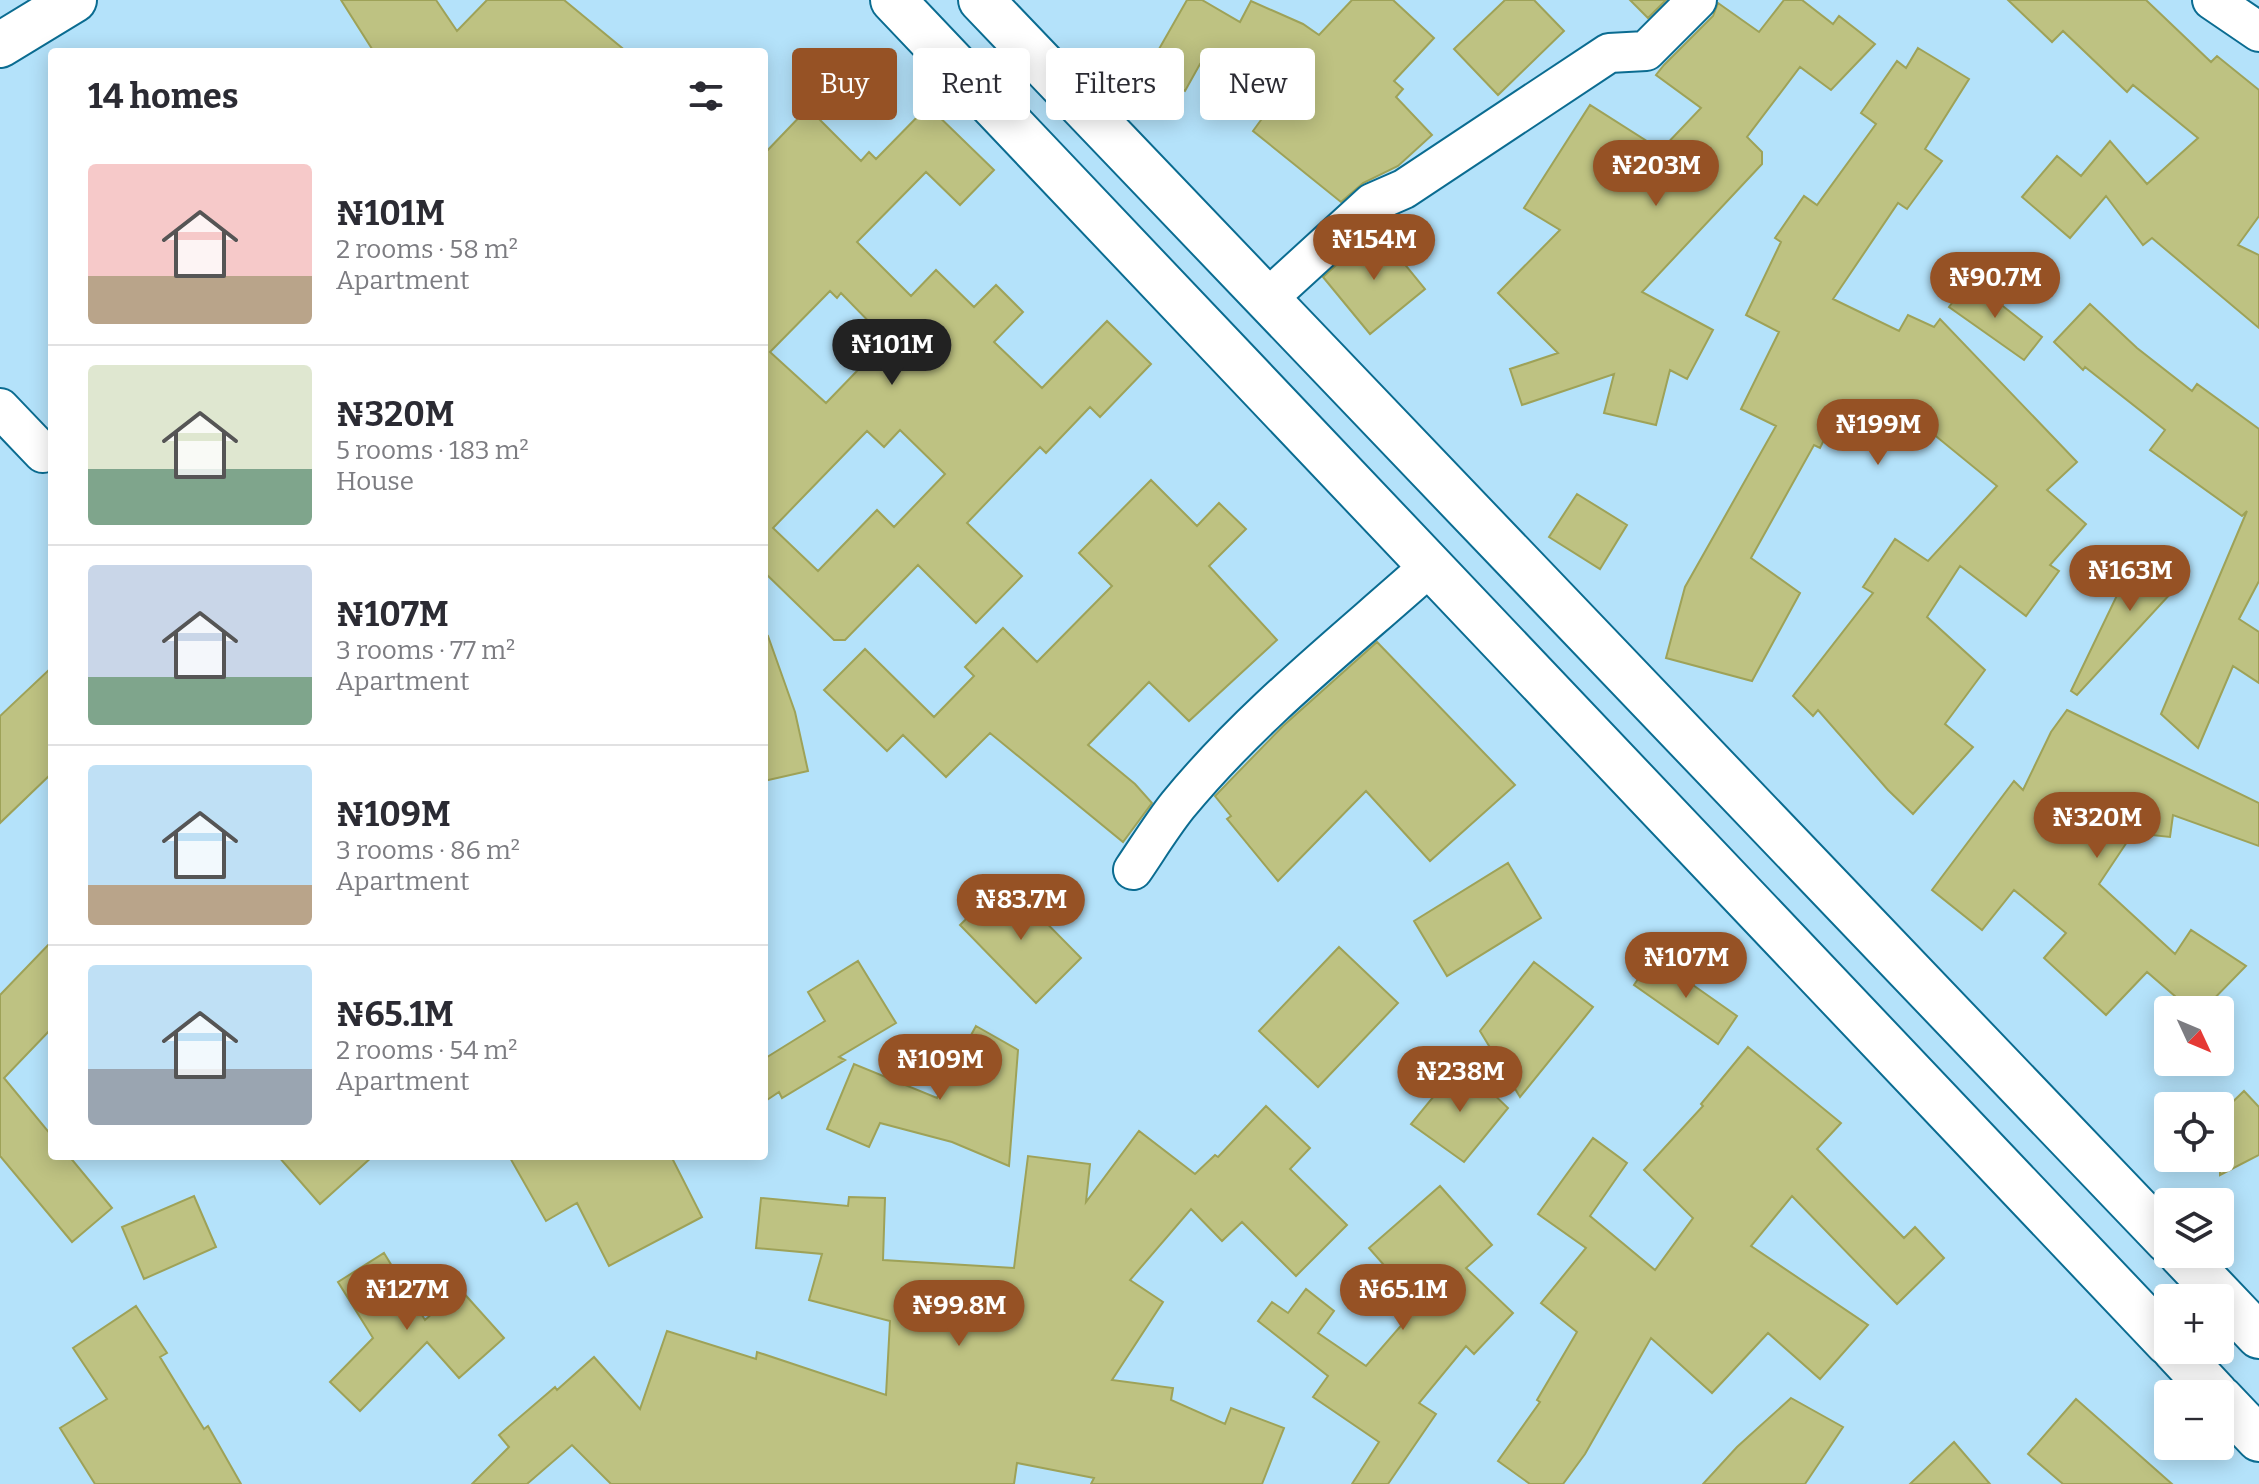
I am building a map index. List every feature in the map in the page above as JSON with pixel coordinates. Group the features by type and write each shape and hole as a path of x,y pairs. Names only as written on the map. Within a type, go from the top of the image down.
{"main road":[{"path":"0,45 74,0"},
{"path":"893,0 2154,1328"},
{"path":"981,0 2154,1226"},
{"path":"2194,1268 2259,1336"},
{"path":"2188,1364 2203,1380"},
{"path":"2234,1413 2259,1439"}],"street":[{"path":"1267,299 1372,203 1404,189 1609,53 1646,51 1697,0"},
{"path":"2212,0 2259,32"},
{"path":"0,408 43,453"},
{"path":"1133,870 1177,806 1241,736 1306,672 1430,566"}],"building":[{"path":"341,0 436,0 457,31 487,0 564,0 622,48 371,48"},
{"path":"1187,0 1202,0 1240,22 1251,1 1303,24 1319,35 1352,0 1393,0 1434,38 1394,81 1403,89 1396,97 1432,135 1398,166 1363,183 1341,202 1253,131 1261,120 1315,120 1315,48 1200,48 1200,64 1185,91 1184,48 1160,48"},
{"path":"1505,0 1534,0 1564,31 1498,95 1454,49"},
{"path":"1630,0 1666,0 1648,18"},
{"path":"1784,0 1802,0 1833,24 1839,16 1875,44 1831,90 1800,67 1747,137 1762,152 1762,164 1642,292 1713,330 1687,379 1670,370 1656,425 1604,413 1614,374 1522,405 1510,369 1558,353 1498,293 1560,230 1524,208 1590,105 1661,150 1701,108 1656,75 1664,65 1713,16 1718,3 1759,32"},
{"path":"2008,0 2146,0 2211,62 2217,56 2259,90 2259,216 2238,245 2259,255 2259,328 2152,238 2143,245 2106,196 2070,238 2022,197 2057,156 2081,176 2110,141 2147,184 2198,138 2133,85 2127,92 2063,31 2052,42"},
{"path":"1918,48 1969,79 1925,149 1942,161 1907,209 1898,203 1833,299 1899,331 1908,315 1934,327 1940,319 2077,462 2047,490 2086,524 2050,565 2059,571 2026,616 1960,566 1927,617 1985,670 1945,724 1973,747 1913,814 1818,710 1813,716 1793,696 1873,593 1863,587 1895,539 1928,561 1997,486 1910,415 1897,439 1840,408 1820,448 1814,445 1751,558 1800,593 1752,681 1666,658 1685,587 1776,426 1741,409 1779,332 1746,315 1781,242 1775,238 1804,196 1817,205 1876,124 1861,113 1897,61 1906,68"},
{"path":"797,120 820,120 861,161 869,152 876,159 914,120 942,120 994,170 960,205 926,172 857,242 911,296 936,270 974,307 996,285 1023,312 994,342 1042,388 1107,321 1151,364 1100,417 1090,407 1046,453 1040,447 967,523 1022,576 976,623 918,565 845,640 834,640 768,576 768,150","holes":["830,291 837,298 841,293 887,340 826,403 770,352","900,430 945,474 894,527 877,510 818,571 773,528 867,431 884,447"]},
{"path":"1376,229 1425,289 1370,334 1323,277"},
{"path":"1970,280 2042,337 2024,360 1949,307"},
{"path":"2090,304 2137,348 2192,391 2197,384 2259,429 2259,581 2239,619 2259,632 2259,683 2233,666 2198,748 2161,714 2247,511 2242,516 2150,450 2165,430 2085,367 2083,370 2054,342"},
{"path":"1151,480 1197,526 1219,503 1246,529 1209,566 1277,640 1189,721 1149,682 1088,745 1135,784 1152,803 1123,842 990,733 946,777 903,735 887,751 824,690 865,649 934,717 974,676 965,667 1003,628 1037,662 1112,586 1079,553"},
{"path":"1577,494 1627,525 1600,569 1549,537"},
{"path":"2154,551 2184,579 2077,695 2071,691 2121,587"},
{"path":"768,636 795,712 808,771 768,780"},
{"path":"1377,642 1515,785 1430,861 1366,791 1278,881 1227,819 1231,816 1215,796 1283,726"},
{"path":"48,671 48,777 0,823 0,716"},
{"path":"2067,710 2259,803 2259,846 2173,815 2170,837 2133,833 2099,884 2175,954 2191,930 2246,966 2217,996 2175,996 2147,972 2106,1015 2044,958 2066,933 2014,890 1982,930 1932,890 2014,781 2023,790 2051,732"},
{"path":"1508,863 1541,918 1447,976 1414,921"},
{"path":"1005,881 1081,958 1036,1003 960,925"},
{"path":"48,945 48,1032 4,1078 48,1131 48,1160 72,1160 112,1208 72,1242 0,1156 0,995"},
{"path":"1339,947 1398,1003 1318,1087 1259,1031"},
{"path":"1653,957 1737,1016 1718,1044 1634,985"},
{"path":"858,961 896,1023 839,1057 845,1060 782,1098 779,1092 768,1099 768,1057 825,1021 808,992"},
{"path":"1534,962 1593,1007 1520,1097 1480,1031"},
{"path":"976,1026 1018,1050 1009,1166 952,1142 880,1123 869,1147 827,1129 854,1064 937,1098"},
{"path":"1748,1047 1841,1123 1817,1149 1904,1238 1915,1227 1944,1258 1897,1304 1792,1196 1751,1246 1868,1325 1820,1379 1768,1333 1712,1393 1651,1338 1585,1454 1563,1484 1530,1484 1498,1461 1540,1402 1537,1400 1577,1332 1541,1303 1586,1248 1538,1214 1593,1138 1627,1163 1590,1216 1655,1270 1693,1218 1644,1170 1703,1106 1701,1104"},
{"path":"1461,1063 1508,1108 1464,1162 1411,1124"},
{"path":"2244,1091 2259,1107 2259,1155 2234,1168 2234,1101"},
{"path":"1266,1106 1310,1148 1290,1169 1347,1225 1296,1276 1242,1222 1222,1241 1191,1209 1130,1280 1163,1302 1112,1380 1173,1388 1171,1400 1225,1424 1231,1408 1284,1428 1262,1484 1091,1484 1094,1478 1017,1463 1014,1484 611,1484 572,1445 527,1484 472,1484 509,1447 499,1435 594,1357 640,1409 667,1331 756,1359 757,1352 886,1395 890,1321 809,1300 822,1254 756,1248 761,1198 848,1206 849,1197 885,1198 883,1260 1014,1268 1028,1156 1090,1164 1086,1202 1139,1131 1195,1174 1215,1155 1218,1157"},
{"path":"282,1160 369,1160 320,1204"},
{"path":"511,1160 673,1160 702,1217 609,1266 577,1203 546,1221"},
{"path":"1440,1186 1492,1245 1466,1268 1513,1313 1474,1354 1466,1346 1419,1403 1436,1414 1388,1484 1352,1484 1379,1442 1313,1397 1328,1376 1258,1321 1272,1302 1288,1313 1306,1289 1334,1311 1318,1333 1366,1366 1419,1305 1369,1248"},
{"path":"194,1196 216,1247 144,1279 122,1227"},
{"path":"384,1253 425,1320 460,1289 504,1338 459,1378 427,1342 360,1411 330,1382 373,1338 338,1282"},
{"path":"136,1306 167,1353 160,1357 204,1429 208,1426 241,1484 95,1484 60,1428 107,1399 73,1348"},
{"path":"1791,1398 1843,1427 1805,1484 1703,1484 1737,1447"},
{"path":"2076,1399 2172,1484 2063,1484 2028,1454"},
{"path":"1954,1442 1990,1484 1910,1484"}]}
